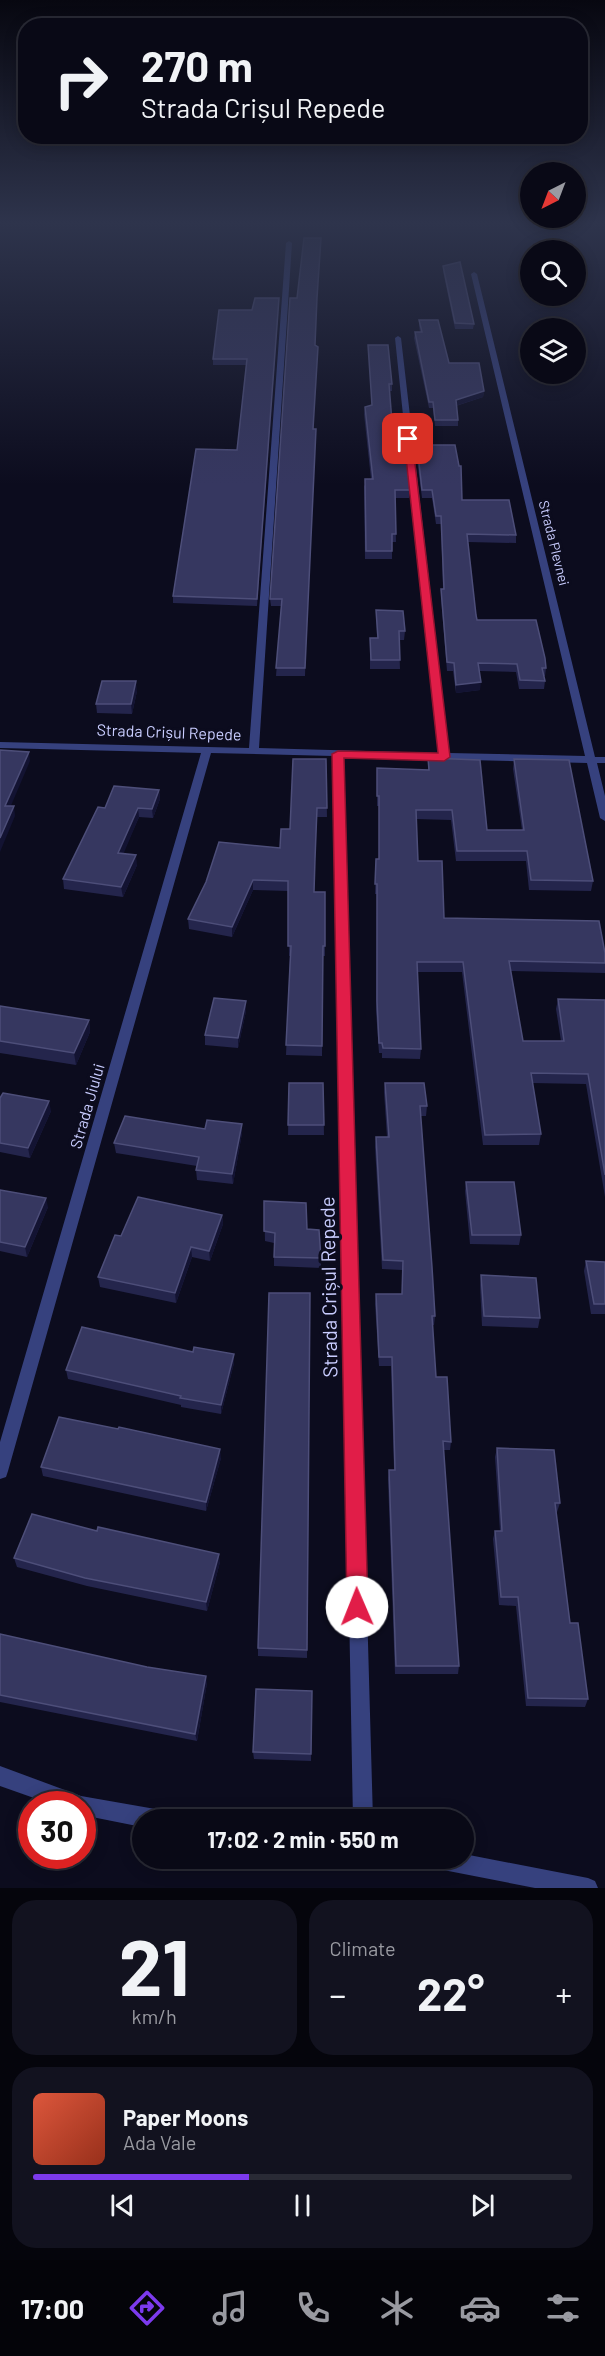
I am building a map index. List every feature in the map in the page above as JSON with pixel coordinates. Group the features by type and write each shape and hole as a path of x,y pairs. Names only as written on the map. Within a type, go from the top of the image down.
{"street":[{"path":"254,752 284,309"},
{"name":"Strada Plevnei","path":"482,309 605,818"},
{"path":"398,338 444,757"},
{"name":"Strada Crișul Repede","path":"0,745 605,760"},
{"name":"Strada Jiului","path":"0,1471 207,751"},
{"name":"Strada Crișul Repede","path":"338,754 363,1809"},
{"path":"0,1776 41,1791"},
{"path":"96,1808 132,1814"},
{"path":"474,1866 588,1888"}],"building":[{"path":"278,309 257,599 173,596 196,449 237,450 247,359 213,359 219,310"},
{"path":"289,309 317,309 315,345 318,347 313,429 316,429 305,668 276,668 282,599 270,599"},
{"path":"452,309 471,309 474,324 455,323"},
{"path":"419,320 438,320 449,363 479,363 484,391 456,400 458,420 435,420 433,402 429,402 415,332 422,332"},
{"path":"368,345 388,345 392,384 389,384 392,422 396,422 399,444 405,444 410,490 395,490 396,534 392,534 392,551 366,551 365,479 373,479 365,407 372,405"},
{"path":"417,445 455,445 459,466 461,466 462,500 509,500 516,535 467,534 476,615 477,620 536,620 545,658 546,668 542,668 545,681 520,680 517,664 478,663 481,682 456,685 454,663 447,662 441,589 444,589 441,516 436,516 432,490 422,490"},
{"path":"376,610 403,611 405,631 399,631 400,660 371,660 370,638 378,638"},
{"path":"102,681 136,681 131,704 96,704"},
{"path":"0,750 29,752 5,806 14,806 0,838"},
{"path":"428,758 480,760 487,830 524,830 514,759 569,760 593,881 531,880 527,851 457,851 452,810 416,810 418,861 442,861 444,918 599,921 605,963 509,961 523,1041 564,1041 558,999 605,1000 605,1175 588,1074 531,1073 541,1134 485,1135 463,962 417,962 421,1049 383,1048 382,1043 379,1043 377,884 375,884 376,859 379,859 377,768 429,770"},
{"path":"293,759 326,759 327,808 317,808 314,892 325,892 322,1046 286,1045 291,946 288,946 288,881 253,880 232,927 188,919 206,882 219,842 280,848 281,829 290,829"},
{"path":"114,786 159,790 152,809 138,808 118,853 136,855 121,887 63,879 98,807 105,808"},
{"path":"214,998 246,1001 238,1038 205,1035"},
{"path":"0,1006 89,1020 74,1053 0,1041"},
{"path":"289,1083 323,1083 324,1125 288,1125"},
{"path":"385,1083 424,1083 427,1106 420,1106 435,1316 432,1316 436,1377 447,1377 451,1442 443,1441 459,1666 396,1666 389,1470 395,1470 392,1357 379,1357 376,1294 402,1294 403,1261 383,1260 376,1137 389,1137"},
{"path":"3,1093 49,1101 28,1148 0,1143 0,1098"},
{"path":"125,1116 205,1129 207,1120 242,1124 232,1174 196,1170 199,1157 114,1143"},
{"path":"466,1182 514,1182 521,1235 472,1235"},
{"path":"0,1190 46,1198 25,1247 0,1242"},
{"path":"138,1197 222,1215 209,1251 191,1247 175,1293 98,1277 115,1235 121,1236"},
{"path":"264,1201 306,1203 307,1229 319,1230 321,1258 274,1257 275,1233 264,1231"},
{"path":"586,1261 605,1262 605,1304 594,1304"},
{"path":"481,1275 536,1278 540,1318 484,1316"},
{"path":"269,1293 310,1293 307,1650 258,1648"},
{"path":"82,1327 193,1352 194,1347 234,1354 221,1405 180,1398 181,1396 66,1370"},
{"path":"59,1417 118,1429 119,1427 220,1449 206,1502 41,1467"},
{"path":"497,1448 554,1450 560,1503 555,1503 570,1623 578,1623 588,1699 528,1698 518,1597 501,1597 495,1531 502,1531"},
{"path":"32,1514 97,1531 98,1527 219,1554 206,1602 85,1578 14,1558"},
{"path":"0,1634 147,1667 206,1676 195,1734 0,1695"},
{"path":"256,1689 312,1691 311,1754 253,1752"}],"route":[{"path":"357,1607 338,754 444,757 408,439"}]}
